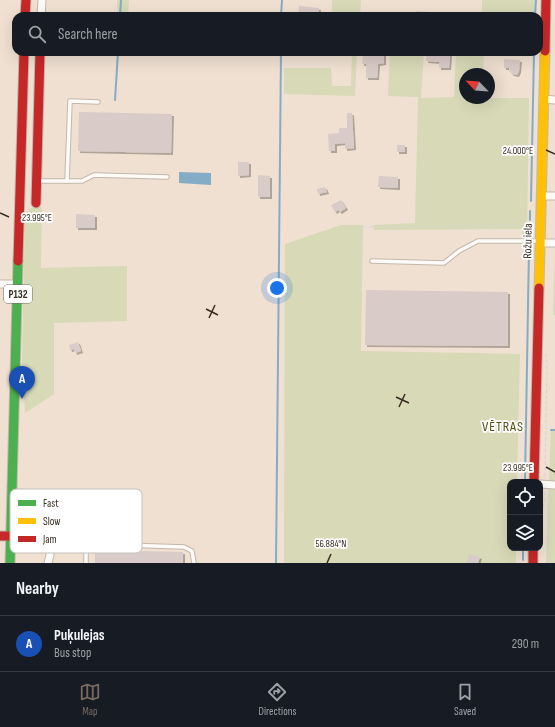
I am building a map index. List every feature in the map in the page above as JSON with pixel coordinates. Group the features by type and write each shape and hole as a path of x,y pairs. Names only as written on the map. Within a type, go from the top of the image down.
{"street":[{"path":"26,0 26,12"},
{"path":"41,12 42,0"},
{"name":"Rožu iela","path":"543,34 546,0"},
{"name":"P132","path":"12,489 24,56"},
{"path":"36,203 40,56"},
{"name":"Rožu iela","path":"534,479 541,225 542,56"},
{"path":"543,99 555,100"},
{"path":"541,196 555,196"},
{"path":"540,242 555,243"},
{"path":"0,284 18,284"},
{"path":"543,484 555,485"},
{"path":"533,551 533,563"},
{"name":"P132","path":"10,553 10,563"},
{"path":"48,563 50,553"}],"lane":[{"path":"67,181 70,101 98,102"},
{"path":"37,181 82,181 94,175 167,177"},
{"path":"372,262 444,263 459,251 478,242 540,242"},
{"path":"142,546 184,547 192,551 194,563"}],"path":[{"path":"358,290 360,227 541,225"}],"green space":[{"path":"117,0 129,0 128,12 117,12"},
{"path":"332,0 361,0 360,12 332,12"},
{"path":"482,0 535,0 535,12 482,12"},
{"path":"352,56 357,56 355,96 284,94 284,68 331,68 332,86 351,86"},
{"path":"390,56 424,56 421,98 454,97 456,56 484,56 483,68 459,68 459,104 495,104 495,98 529,98 527,234 522,234 522,229 374,230 373,225 415,223 418,97 388,96"},
{"path":"42,207 41,268 127,266 127,321 54,323 54,394 25,413 22,358 25,213 30,208"},
{"path":"341,225 363,225 361,351 520,354 517,479 507,479 507,551 516,551 516,563 284,563 285,244"},
{"path":"555,254 555,315 553,315"},
{"path":"551,430 555,430 555,481 549,481"},
{"path":"548,487 555,488 555,563 546,563"}],"water":[{"path":"179,172 211,173 211,185 179,183"}],"building":[{"path":"299,6 319,8 318,12 298,12"},
{"path":"363,56 384,56 384,63 378,64 377,78 366,78 366,64 362,64"},
{"path":"427,56 450,56 449,68 439,68 439,62 426,61"},
{"path":"504,59 520,60 517,75 512,74 509,71 509,68 504,68"},
{"path":"79,112 172,114 171,153 78,151"},
{"path":"347,113 352,113 354,148 345,149 345,143 335,144 335,151 329,151 328,134 339,133 339,128 347,128"},
{"path":"397,145 405,145 405,152 397,152"},
{"path":"238,162 249,162 249,175 238,176"},
{"path":"258,175 270,176 270,197 258,197"},
{"path":"379,176 398,177 398,188 378,187"},
{"path":"325,187 327,192 318,194 317,189"},
{"path":"341,200 346,208 340,212 338,210 335,212 331,205"},
{"path":"76,214 95,215 95,228 76,228"},
{"path":"366,290 508,292 508,346 365,345"},
{"path":"78,342 81,351 75,353 74,349 70,350 69,345"},
{"path":"142,551 183,552 183,563 95,563 95,553 142,553"},
{"path":"469,554 480,557 478,563 466,563"}],"waterway":[{"path":"120,12 121,0"},
{"path":"281,12 282,0"},
{"path":"535,12 536,0"},
{"path":"115,100 118,56"},
{"path":"276,563 281,56"},
{"path":"531,201 534,56"},
{"path":"530,211 530,220"},
{"path":"525,479 529,248"},
{"path":"523,551 523,560"}],"traffic: fast":[{"path":"12,489 18,261"},
{"path":"10,553 10,563"}],"traffic: slow":[{"path":"539,288 545,51"}],"traffic: jam":[{"path":"25,12 26,0"},
{"path":"545,51 546,0"},
{"path":"18,261 24,56"},
{"path":"36,203 40,56"},
{"path":"534,479 539,288"},
{"path":"0,536 10,536"},
{"path":"533,551 533,563"}],"place":[{"name":"Puķulejas","path":"22,399"}],"district":[{"name":"VĒTRAS","path":"503,426"}]}
